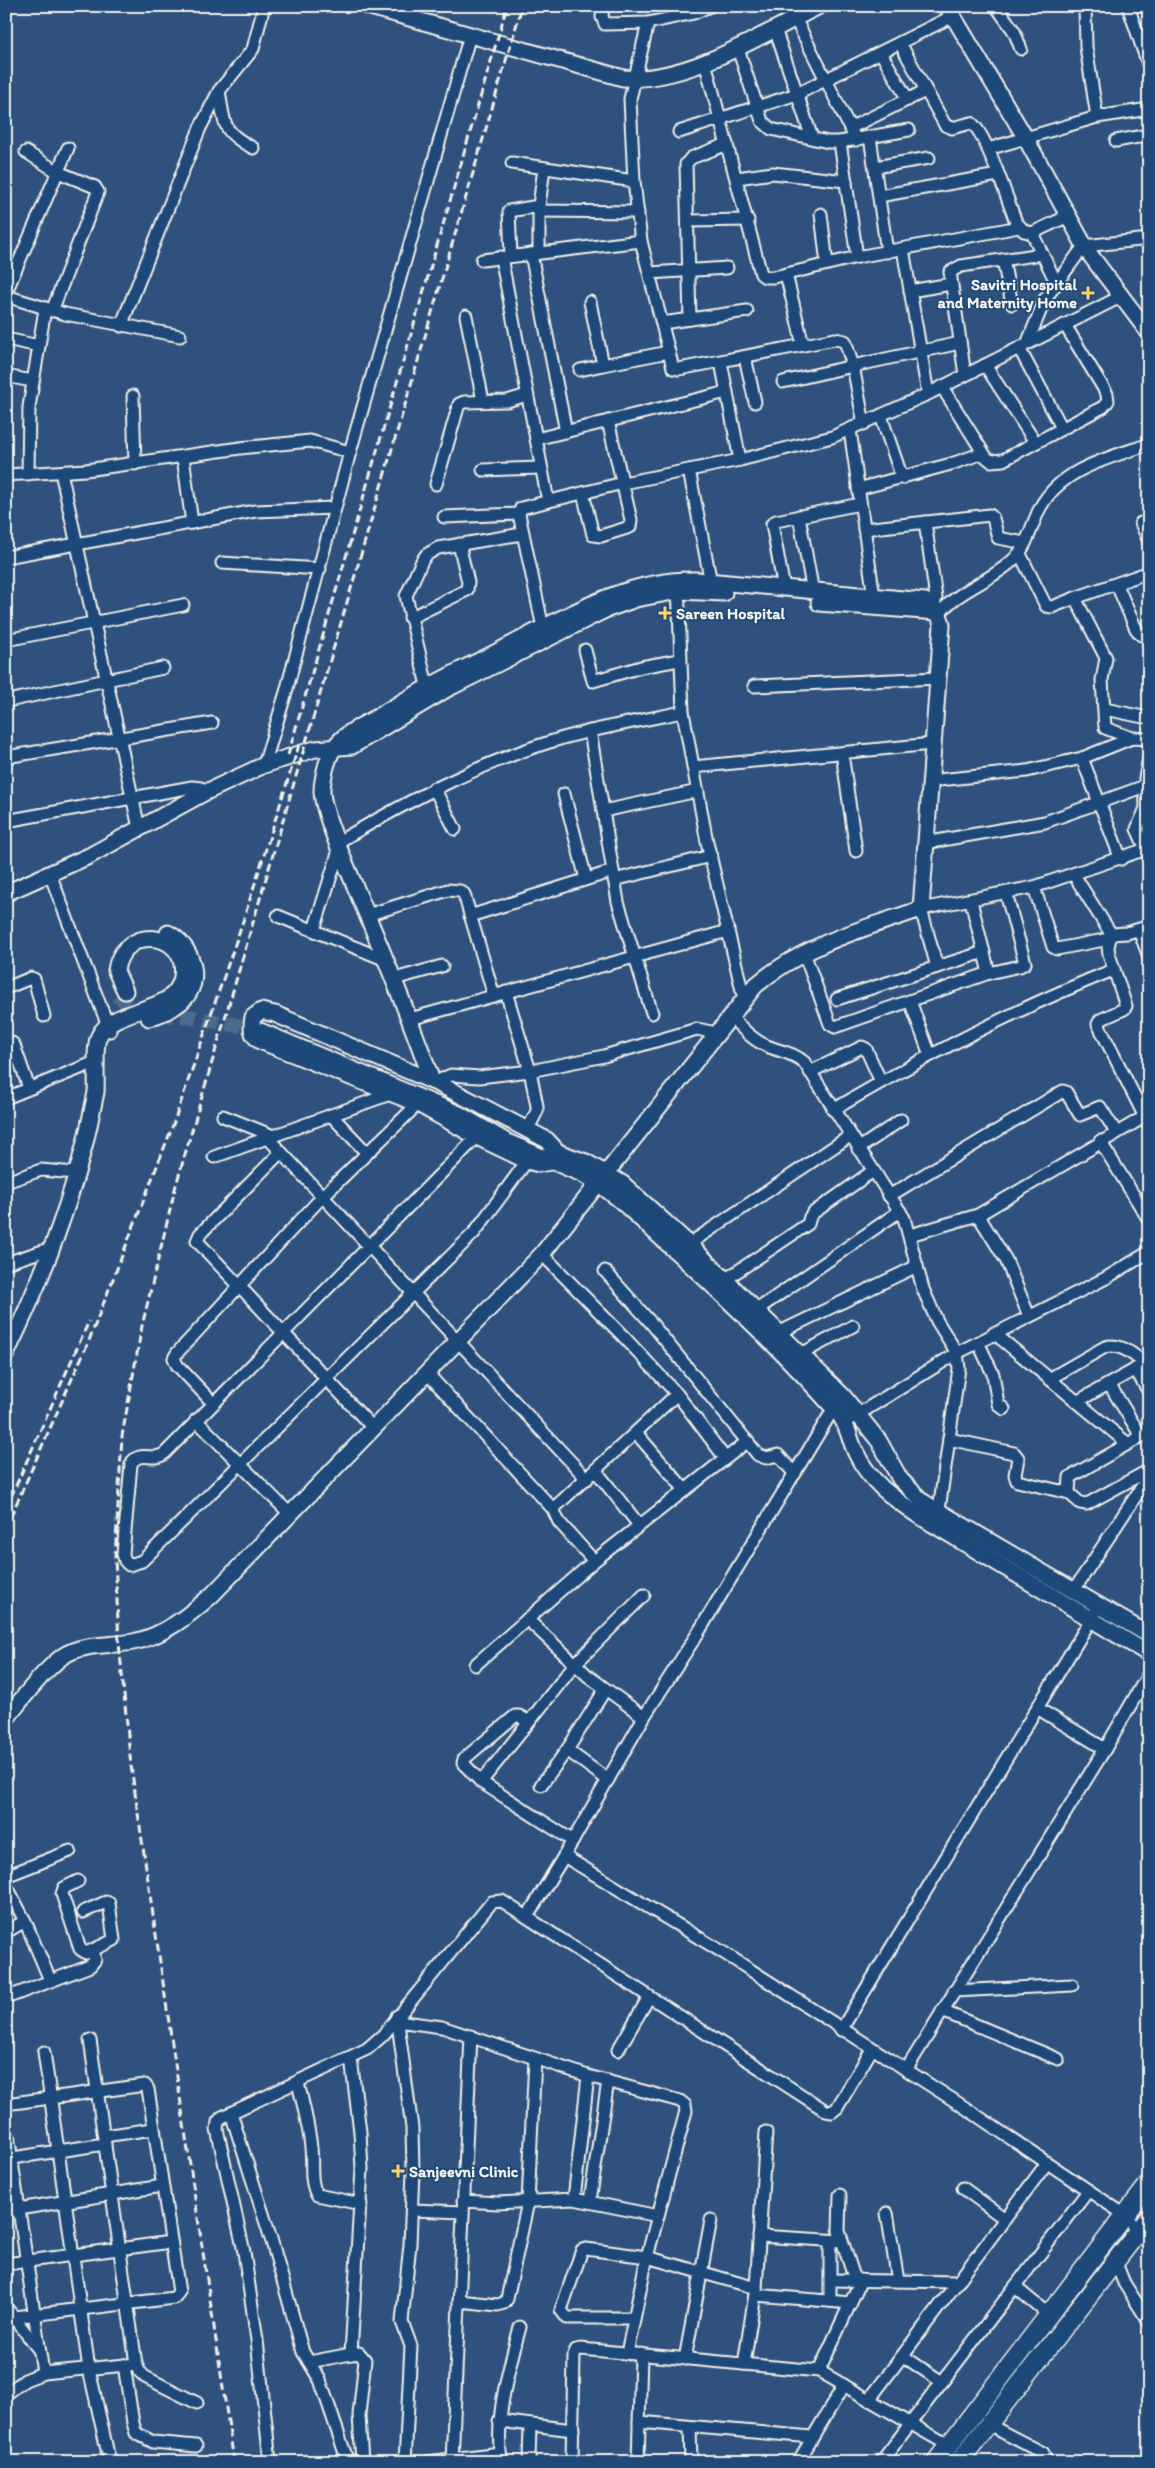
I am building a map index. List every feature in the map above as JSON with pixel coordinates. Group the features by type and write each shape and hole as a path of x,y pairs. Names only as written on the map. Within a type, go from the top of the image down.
{"main road":[{"path":"936,2462 1149,2184"},
{"path":"959,2462 1144,2225"}],"street":[{"path":"122,326 200,128 219,91 253,49 264,6"},
{"path":"367,6 414,13 470,35 623,78 668,74 705,62 819,6"},
{"path":"603,6 602,17 605,24 648,24 694,13 710,6"},
{"path":"996,6 1014,31 1021,49"},
{"path":"1084,6 1086,47 1097,118"},
{"path":"1128,6 1149,67"},
{"path":"679,132 797,94 900,43 950,11 1025,137 1084,246 1149,334"},
{"path":"795,18 856,140"},
{"path":"648,24 630,99 634,181 642,241 671,365 675,369 721,362 835,339 845,341 853,366 864,424"},
{"path":"775,29 812,138"},
{"path":"264,765 320,569 350,452 470,35"},
{"path":"900,43 925,91 947,127 974,124 988,149 1019,227"},
{"path":"738,46 757,107 766,127 812,138 840,142 908,130"},
{"path":"881,53 908,100"},
{"path":"705,62 762,274 769,278 858,257 1019,227 1032,233 1056,282"},
{"path":"219,91 227,129 235,138 253,148"},
{"path":"850,128 925,91"},
{"path":"988,149 1097,118 1149,109"},
{"path":"1116,141 1149,135"},
{"path":"870,137 887,252"},
{"path":"840,142 858,257"},
{"path":"690,319 688,160 727,144"},
{"path":"6,292 68,148"},
{"path":"26,152 58,172 95,188 98,192 48,310 38,346 32,381 28,430 28,474"},
{"path":"875,167 929,158"},
{"path":"512,163 634,181"},
{"path":"544,168 535,253 566,432"},
{"path":"737,178 773,173 846,181"},
{"path":"879,196 998,175"},
{"path":"548,501 528,395 506,256 509,211 539,209 638,212"},
{"path":"821,214 827,264"},
{"path":"1032,233 1068,216"},
{"path":"688,221 748,220"},
{"path":"1023,346 1056,282 1084,246 1149,239"},
{"path":"482,260 642,241"},
{"path":"903,249 928,394"},
{"path":"966,375 950,272 953,268 1042,254"},
{"path":"1003,260 1012,304"},
{"path":"650,273 727,268"},
{"path":"786,274 803,345"},
{"path":"910,291 951,284"},
{"path":"6,296 48,310 180,336"},
{"path":"544,628 522,534 519,514 521,508 623,483 812,444 864,424 928,394 1120,297"},
{"path":"590,302 603,365"},
{"path":"662,323 747,311"},
{"path":"466,316 483,401"},
{"path":"942,387 983,453 991,461 997,462 1103,407 1108,401 1107,394 1065,325"},
{"path":"6,339 38,346"},
{"path":"783,382 960,344"},
{"path":"1023,346 1062,428"},
{"path":"580,370 668,352"},
{"path":"745,357 755,402"},
{"path":"721,362 740,460"},
{"path":"985,365 1035,442"},
{"path":"6,376 32,381"},
{"path":"536,439 727,392"},
{"path":"436,484 458,404 464,402 513,400 528,395"},
{"path":"133,396 135,464"},
{"path":"881,416 902,478"},
{"path":"583,493 591,531 597,536 627,529 632,524 608,421"},
{"path":"850,430 875,603"},
{"path":"6,475 61,472 135,464 183,456 310,441 350,452"},
{"path":"436,1082 367,916 325,807 322,791 324,776 333,749 345,736 427,686 599,600 634,589 678,585 784,589 936,612 988,580 1023,548 1041,506 1064,479 1081,469 1149,444"},
{"path":"858,489 902,478 983,453"},
{"path":"183,456 192,523"},
{"path":"483,470 541,468"},
{"path":"689,470 712,587"},
{"path":"61,472 139,828"},
{"path":"784,589 772,524 799,516 860,504"},
{"path":"6,557 255,511 335,508"},
{"path":"444,517 519,514"},
{"path":"864,529 990,515 993,518 998,538 1023,548 1046,606 1052,607 1149,572"},
{"path":"799,516 813,592"},
{"path":"925,522 936,598 936,612 942,625 921,909 937,967"},
{"path":"1141,523 1149,542"},
{"path":"427,686 406,596 422,561 431,551 459,544 522,534"},
{"path":"410,618 466,590 468,582 459,544"},
{"path":"222,563 320,569"},
{"path":"678,585 679,660 683,712 711,856 744,999"},
{"path":"6,893 50,874 204,793 264,765 315,749 352,746 445,690 605,610 678,585"},
{"path":"1117,585 1141,636"},
{"path":"712,587 875,603"},
{"path":"1075,598 1106,658 1102,680 1105,728 1132,738 1149,739"},
{"path":"6,640 183,605"},
{"path":"585,650 593,681 641,667 679,660"},
{"path":"8,701 163,668"},
{"path":"754,686 938,678"},
{"path":"1105,709 1143,717"},
{"path":"314,930 339,844 434,788 530,750 590,731 683,712"},
{"path":"6,757 212,723"},
{"path":"590,731 618,902 652,1013"},
{"path":"929,781 1028,771 1082,758 1132,738"},
{"path":"693,767 932,744"},
{"path":"842,753 856,851"},
{"path":"1082,758 1121,859"},
{"path":"6,1719 28,1692 63,1656 84,1648 134,1642 154,1636 191,1614 212,1595 542,1254 716,1033 767,975 828,941 921,909 971,901 1034,887 1147,849 1137,829 1146,808 1146,780 1149,758"},
{"path":"925,843 1036,824 1099,802 1146,780"},
{"path":"6,821 192,786 201,788 204,793"},
{"path":"434,788 455,829"},
{"path":"603,811 698,791"},
{"path":"564,794 586,879"},
{"path":"470,916 586,879 613,876 711,856"},
{"path":"50,874 107,1029"},
{"path":"910,1235 978,1215 1116,1132 1146,1121 1098,1024 1100,1020 1124,1010 1126,1006 1113,970 1108,947 1110,936 1074,875"},
{"path":"1034,887 1053,947 1057,949 1144,928 1149,956"},
{"path":"367,916 456,889 464,894 494,996"},
{"path":"804,953 832,1026 839,1027 990,973 1025,963 1006,893"},
{"path":"971,901 990,973"},
{"path":"278,916 386,960"},
{"path":"7,1350 52,1248 75,1172 96,1093 98,1038 107,1029 167,1011 183,1001 193,981 194,967 185,945 177,937 163,930 150,929 124,937 109,956 108,972 111,985 121,993"},
{"path":"410,1019 728,931"},
{"path":"837,999 984,952"},
{"path":"394,979 442,966"},
{"path":"833,1110 930,1055 1037,1001 1113,970"},
{"path":"6,988 32,978 35,981 44,1016"},
{"path":"506,992 530,1071 537,1111 527,1131"},
{"path":"910,1001 930,1055"},
{"path":"261,1011 275,1014 436,1082 547,1140 557,1157 539,1164 527,1161 477,1137 418,1104 260,1041 252,1034 253,1017 261,1011"},
{"path":"730,1016 758,1042 797,1056 810,1072 858,1150 900,1211 910,1235 929,1306 957,1353 959,1368 938,1519"},
{"path":"262,1027 444,1098 520,1140 602,1177 623,1184 758,1309 801,1354 838,1402 843,1423 856,1454 869,1476 903,1505 938,1519 1074,1590 1096,1612 1149,1654"},
{"path":"436,1082 451,1075 479,1077 530,1071 604,1056 696,1029 716,1033"},
{"path":"6,1043 12,1043 14,1046 29,1088"},
{"path":"810,1072 862,1047 866,1049 881,1082"},
{"path":"6,1098 98,1061"},
{"path":"889,1196 1063,1091 1066,1092 1080,1115 1100,1107 1116,1132"},
{"path":"214,1157 393,1093"},
{"path":"212,1403 177,1365 174,1358 323,1196 418,1104"},
{"path":"331,1115 367,1153"},
{"path":"223,1116 269,1136 280,1152 458,1341 640,1525"},
{"path":"858,1150 901,1120"},
{"path":"689,1244 850,1136"},
{"path":"477,1137 161,1456 140,1456 131,1464 123,1554 125,1561 129,1565 142,1561 474,1233 527,1161"},
{"path":"1100,1141 1149,1220"},
{"path":"280,1152 198,1238 199,1244 373,1428"},
{"path":"6,1182 41,1170 75,1172"},
{"path":"726,1279 808,1224 813,1213 873,1171"},
{"path":"602,1177 620,1200 838,1402 857,1414 879,1441 900,1479 938,1519 1096,1612 1149,1635"},
{"path":"758,1309 900,1211"},
{"path":"978,1215 1006,1260 1028,1316"},
{"path":"6,1263 52,1248"},
{"path":"843,1423 957,1353 1106,1278 1149,1252"},
{"path":"542,1254 677,1394 725,1458"},
{"path":"780,1332 917,1266"},
{"path":"605,1270 762,1458 778,1455 795,1474"},
{"path":"801,1354 852,1326"},
{"path":"994,1333 1078,1401 1126,1443"},
{"path":"978,1342 993,1374 998,1404 1004,1409"},
{"path":"1049,1379 1105,1346 1114,1344 1122,1347 1143,1366 1149,1392"},
{"path":"1078,1401 1143,1366"},
{"path":"427,1373 554,1509 559,1522 594,1562"},
{"path":"1069,1493 1070,1477 1126,1443 1145,1434 1109,1384"},
{"path":"554,1509 637,1434 677,1394"},
{"path":"527,1917 644,1717 838,1402"},
{"path":"196,1420 290,1514"},
{"path":"637,1434 685,1490"},
{"path":"949,1439 1014,1453 1018,1458 1015,1475 1017,1481 1069,1493 1080,1503 1087,1504 1149,1470"},
{"path":"475,1665 594,1562 748,1441"},
{"path":"1074,1590 1149,1476"},
{"path":"481,1782 575,1664 644,1595"},
{"path":"841,2030 1096,1612"},
{"path":"527,1619 605,1690 644,1717"},
{"path":"906,2070 1105,1749 1149,1673"},
{"path":"541,1785 567,1750 605,1690"},
{"path":"1037,1708 1105,1749"},
{"path":"529,1722 515,1716 464,1759 464,1766 481,1782 573,1841"},
{"path":"567,1750 608,1780"},
{"path":"6,1876 70,1851"},
{"path":"564,1856 724,1953 841,2030 906,2070 1125,2215 1144,2225"},
{"path":"78,1882 64,1888 62,1894 80,1949 86,1953 114,1940 110,1906 106,1902 83,1912"},
{"path":"6,1885 25,1921 50,1980"},
{"path":"270,2462 257,2340 244,2252 217,2129 218,2122 222,2117 230,2113 298,2083 367,2049 383,2035 492,1902 502,1901 826,2111 832,2112 837,2108 872,2049"},
{"path":"6,1932 25,1921"},
{"path":"6,1998 90,1966 95,1960 93,1950"},
{"path":"954,1991 1072,1985"},
{"path":"618,2050 649,1997"},
{"path":"942,2011 1058,2059"},
{"path":"397,2018 442,2027 588,2076 680,2100 685,2104 686,2111 647,2257 627,2353"},
{"path":"397,2018 412,2128 412,2210 402,2322 411,2346 405,2462"},
{"path":"452,2460 471,2036"},
{"path":"90,2040 136,2364 139,2371 146,2377 197,2403"},
{"path":"44,2052 89,2369 108,2454 112,2462"},
{"path":"350,2354 361,2204 360,2132 351,2058"},
{"path":"459,2301 498,2305 504,2303 507,2298 528,2202 535,2059"},
{"path":"574,2199 588,2076"},
{"path":"590,2201 608,2081"},
{"path":"298,2083 311,2147 313,2187 317,2195 361,2204"},
{"path":"6,2104 145,2085 148,2088 179,2292 178,2296 128,2304 14,2317"},
{"path":"230,2113 309,2362 320,2380 348,2462"},
{"path":"6,2121 9,2159 19,2209 43,2373"},
{"path":"9,2159 58,2151 153,2129"},
{"path":"744,2364 756,2291 766,2132"},
{"path":"869,2400 1048,2163"},
{"path":"6,2210 162,2186"},
{"path":"963,2188 1005,2219"},
{"path":"882,2462 1088,2191"},
{"path":"830,2301 836,2241 839,2232 840,2194"},
{"path":"412,2210 574,2199 658,2216"},
{"path":"887,2213 898,2281"},
{"path":"685,2359 711,2220"},
{"path":"759,2236 836,2241"},
{"path":"819,2371 851,2303 858,2280 836,2241"},
{"path":"6,2264 171,2242"},
{"path":"634,2318 566,2318 561,2310 582,2250 647,2257 701,2271 756,2291 851,2303"},
{"path":"1116,2263 1124,2283 1149,2322"},
{"path":"831,2280 958,2282"},
{"path":"1014,2287 1049,2315"},
{"path":"6,2307 40,2352"},
{"path":"427,2462 501,2457 499,2420 502,2399 520,2327"},
{"path":"572,2462 574,2355 576,2350 641,2354 819,2371 948,2445"},
{"path":"309,2362 359,2353 365,2360 359,2415 362,2462"},
{"path":"638,2462 641,2354"},
{"path":"902,2356 942,2382"},
{"path":"6,2394 25,2380 43,2373 136,2364"},
{"path":"124,2365 132,2423 136,2433 153,2442 196,2446"},
{"path":"798,2462 844,2385"},
{"path":"499,2420 573,2430"},
{"path":"639,2422 812,2437"},
{"path":"987,2424 1043,2452 1047,2462"},
{"path":"529,2462 530,2425"},
{"path":"690,2427 691,2462"}],"tunnel":[{"path":"117,995 135,1007 154,1013 220,1022 260,1031"}],"railway":[{"path":"288,755 507,6"},
{"path":"234,2462 131,1766 119,1643 115,1558 122,1436 142,1326 176,1185 522,6"},
{"path":"6,1527 88,1343 173,1125 243,921 299,745"},
{"path":"6,1508 89,1321"}],"place":[{"name":"Savitri Hospital and Maternity Home","path":"1088,293"},
{"name":"Sareen Hospital","path":"665,613"},
{"name":"Sanjeevni Clinic","path":"398,2171"}]}
